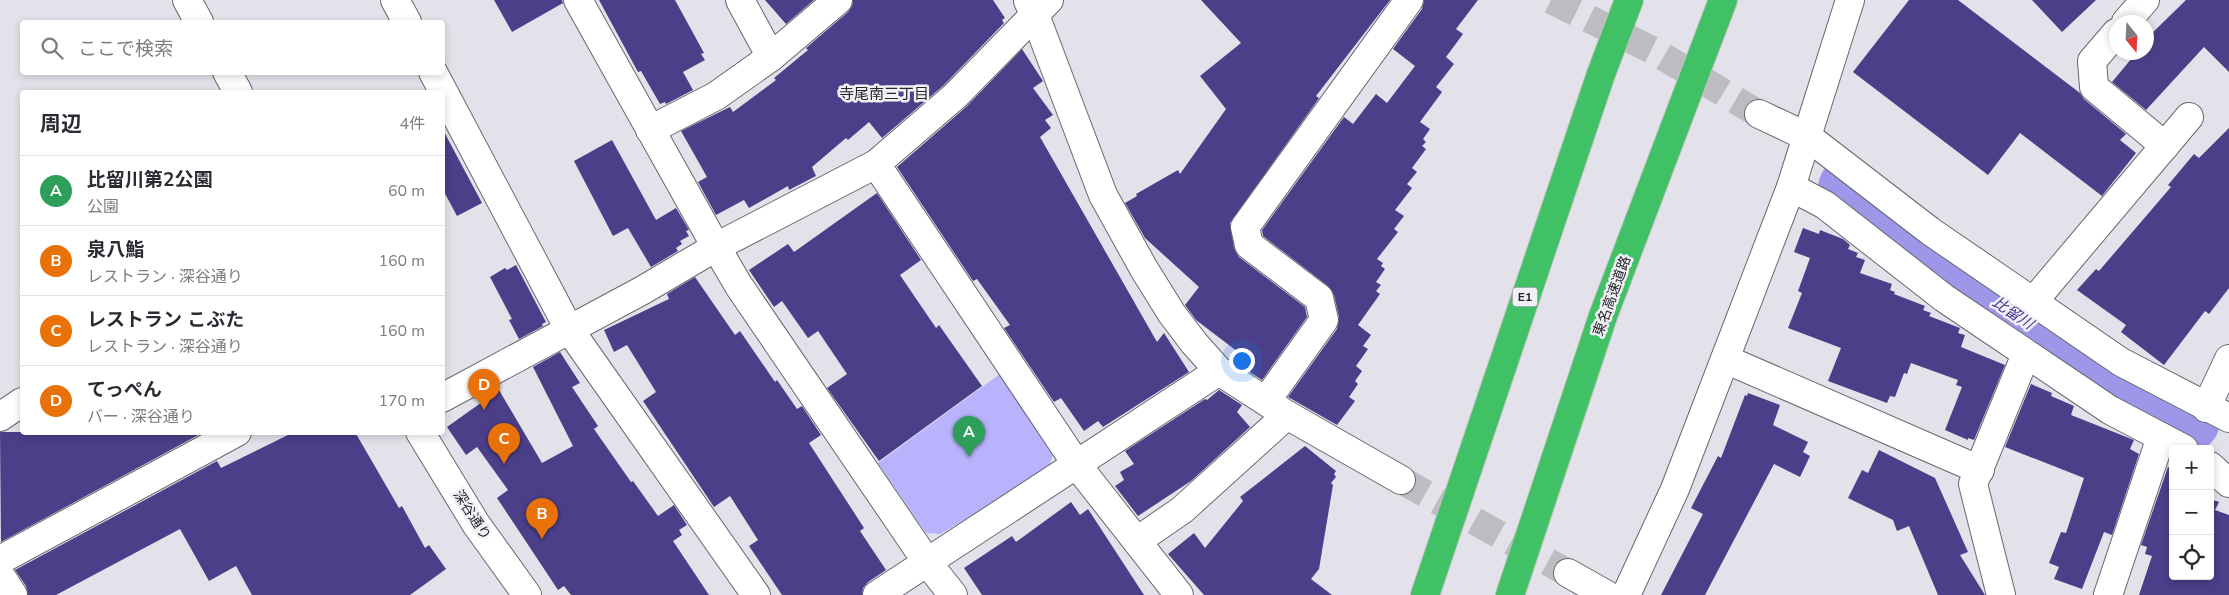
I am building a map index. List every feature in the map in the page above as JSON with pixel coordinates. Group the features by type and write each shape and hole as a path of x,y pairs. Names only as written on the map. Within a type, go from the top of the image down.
{"highway":[{"name":"E1","path":"1425,595 1595,93 1629,0"},
{"name":"東名高速道路","path":"1510,595 1603,316 1723,0"}],"street":[{"path":"187,0 198,20"},
{"path":"395,0 406,20"},
{"path":"578,0 739,286 928,562 953,595"},
{"path":"740,0 771,57"},
{"path":"650,130 716,96 771,57 838,0"},
{"path":"1137,541 1182,510 1276,408 1324,320 1319,298 1249,245 1245,227 1410,0"},
{"path":"1626,595 1675,488 1791,187 1850,0"},
{"path":"2132,15 2145,0"},
{"path":"445,396 643,290 716,247 876,164 955,96 1037,5 1103,195 1172,314 1219,370 1276,408 1401,480"},
{"path":"2109,41 2092,61 2094,87 2165,146"},
{"path":"229,75 237,90"},
{"path":"435,75 443,90"},
{"path":"445,95 569,329 756,595"},
{"path":"1758,114 1808,137 1930,231 2121,362 2217,413 2229,359"},
{"path":"2032,302 2190,117"},
{"path":"876,164 1077,465 1179,595"},
{"path":"1791,187 1825,205 1944,298 2026,354 2110,410 2173,443 2108,595"},
{"path":"2001,595 1973,484 2026,354"},
{"path":"1725,359 1980,470"},
{"path":"877,595 1219,370"},
{"path":"0,417 20,403"},
{"path":"0,560 231,435"},
{"name":"深谷通り","path":"422,435 476,524 527,595"},
{"path":"2214,470 2229,483"},
{"path":"1568,573 1607,595"},
{"path":"0,575 13,595"}],"shaded area":[{"path":"1004,371 1054,452 1049,466 995,502 940,534 926,533 878,463"}],"building":[{"path":"494,0 562,0 563,3 512,32"},
{"path":"599,0 675,0 704,53 701,54 705,60 683,72 693,90 666,104 665,102 660,104 641,71 638,72"},
{"path":"765,0 814,0 786,24"},
{"path":"853,0 993,0 1005,18 1002,20 1004,23 944,85 882,138 869,122 848,140 846,138 812,167 816,176 789,190 788,186 749,208 744,200 716,215 698,182 707,177 681,131 730,107 733,112 776,80 774,78 808,50 806,48 848,12"},
{"path":"1201,0 1390,0 1316,96 1319,98 1230,223 1234,248 1239,257 1305,307 1307,317 1262,380 1236,363 1242,355 1196,320 1185,305 1199,287 1145,238 1125,203 1137,196 1136,194 1178,170 1180,174 1226,109 1200,76 1241,43"},
{"path":"1424,0 1478,0 1456,29 1463,34 1446,57 1454,64 1436,87 1442,92 1420,122 1430,129 1423,139 1426,142 1422,146 1426,149 1412,168 1417,172 1407,184 1412,188 1395,210 1404,216 1394,229 1398,232 1377,259 1383,263 1381,266 1385,269 1376,282 1381,285 1376,291 1380,294 1358,325 1371,335 1363,346 1368,349 1356,366 1362,371 1355,381 1358,384 1349,397 1355,401 1337,425 1288,397 1337,329 1339,317 1334,295 1328,286 1263,236 1262,230 1344,117 1353,124 1376,94 1387,103 1415,66 1393,49 1422,9"},
{"path":"1909,0 1958,0 2080,93 2084,99 2126,134 2120,140 2136,153 2102,196 2020,133 1988,175 1853,72"},
{"path":"2032,0 2096,0 2062,32"},
{"path":"2186,0 2229,0 2229,72 2204,47 2146,110 2112,82 2130,60 2154,60 2154,31"},
{"path":"1022,49 1043,81 1033,88 1053,115 1045,120 1051,128 1040,137 1157,342 1164,333 1189,372 1103,427 1098,421 1084,431 1061,398 1054,402 1004,328 1010,325 977,279 973,281 897,167 966,107"},
{"path":"2229,128 2229,288 2209,314 2205,311 2164,365 2121,332 2126,325 2077,290 2096,269 2099,271 2171,187 2168,185 2194,154 2199,158"},
{"path":"445,134 482,203 457,216 445,194"},
{"path":"612,140 656,220 676,208 689,230 686,231 689,236 680,241 682,244 676,248 678,251 651,267 628,228 613,236 574,161"},
{"path":"877,193 921,260 900,275 936,328 939,325 982,386 879,461 827,388 847,374 818,331 808,338 782,301 774,307 749,270 788,244 794,252"},
{"path":"1803,228 1819,234 1820,230 1843,239 1850,245 1848,249 1858,253 1856,257 1865,260 1860,273 1892,284 1890,290 1895,292 1894,294 1925,306 1923,310 1931,313 1929,316 1960,328 1958,333 1965,335 1961,347 2005,365 1974,440 1968,438 1968,440 1945,430 1962,387 1956,385 1958,380 1911,363 1907,374 1904,373 1895,397 1890,396 1887,403 1828,381 1841,348 1788,328 1802,293 1798,291 1810,258 1794,252"},
{"path":"516,265 546,322 542,324 543,326 519,339 509,320 512,319 490,277 505,268 507,270"},
{"path":"695,277 735,335 740,331 775,382 777,380 797,409 802,406 821,435 809,443 864,528 860,531 886,570 868,582 863,588 862,595 782,595 749,546 758,540 730,496 714,507 643,401 656,392 627,345 614,352 604,330 669,299 667,294"},
{"path":"560,352 580,383 572,387 598,426 594,429 631,482 633,481 658,516 674,505 687,525 679,530 682,535 673,541 709,595 571,595 564,586 558,590 497,498 508,490 477,447 466,455 447,427 499,390 542,463 573,446 533,367"},
{"path":"2031,384 2052,393 2051,396 2074,406 2071,415 2134,440 2130,449 2139,454 2112,535 2104,532 2082,589 2054,579 2059,567 2049,563 2061,532 2066,533 2084,478 2005,447"},
{"path":"1219,390 1242,405 1237,412 1250,427 1191,481 1138,516 1115,486 1124,480 1120,472 1134,464 1125,451 1205,399 1207,400"},
{"path":"1748,393 1780,405 1773,425 1808,442 1803,452 1810,456 1800,477 1774,464 1705,595 1661,595 1703,514 1691,508 1718,456 1721,458 1745,395 1747,396"},
{"path":"0,432 20,432 20,435 198,435 1,542"},
{"path":"288,435 357,435 399,508 402,506 425,548 429,545 446,569 410,595 252,595 236,566 209,581 180,529 56,595 28,595 26,586 15,570 217,461 221,468"},
{"path":"1305,446 1336,471 1334,474 1336,477 1331,483 1333,485 1319,569 1311,579 1332,595 1204,595 1168,554 1194,533 1205,548 1243,501 1240,497"},
{"path":"1879,450 1935,478 1968,552 1960,555 1985,595 1938,595 1909,526 1897,531 1893,520 1848,498 1862,470 1868,473"},
{"path":"2168,467 2169,580 2214,580 2214,500 2219,502 2215,510 2229,515 2229,595 2139,595 2152,556 2145,554 2147,547 2141,545"},
{"path":"1071,502 1080,515 1088,509 1144,595 982,595 964,568 1012,536 1016,542"}],"waterway":[{"name":"比留川","path":"1846,186 1899,232 2002,305 2152,404 2192,423"}],"tunnel":[{"path":"1551,0 1654,51 1759,114"},
{"path":"1401,480 1568,573"}],"place":[{"name":"てっぺん","path":"484,410"},
{"name":"比留川第2公園","path":"969,457"},
{"name":"レストラン こぶた","path":"504,464"},
{"name":"泉八鮨","path":"542,539"}],"district":[{"name":"寺尾南三丁目","path":"884,94"}]}
